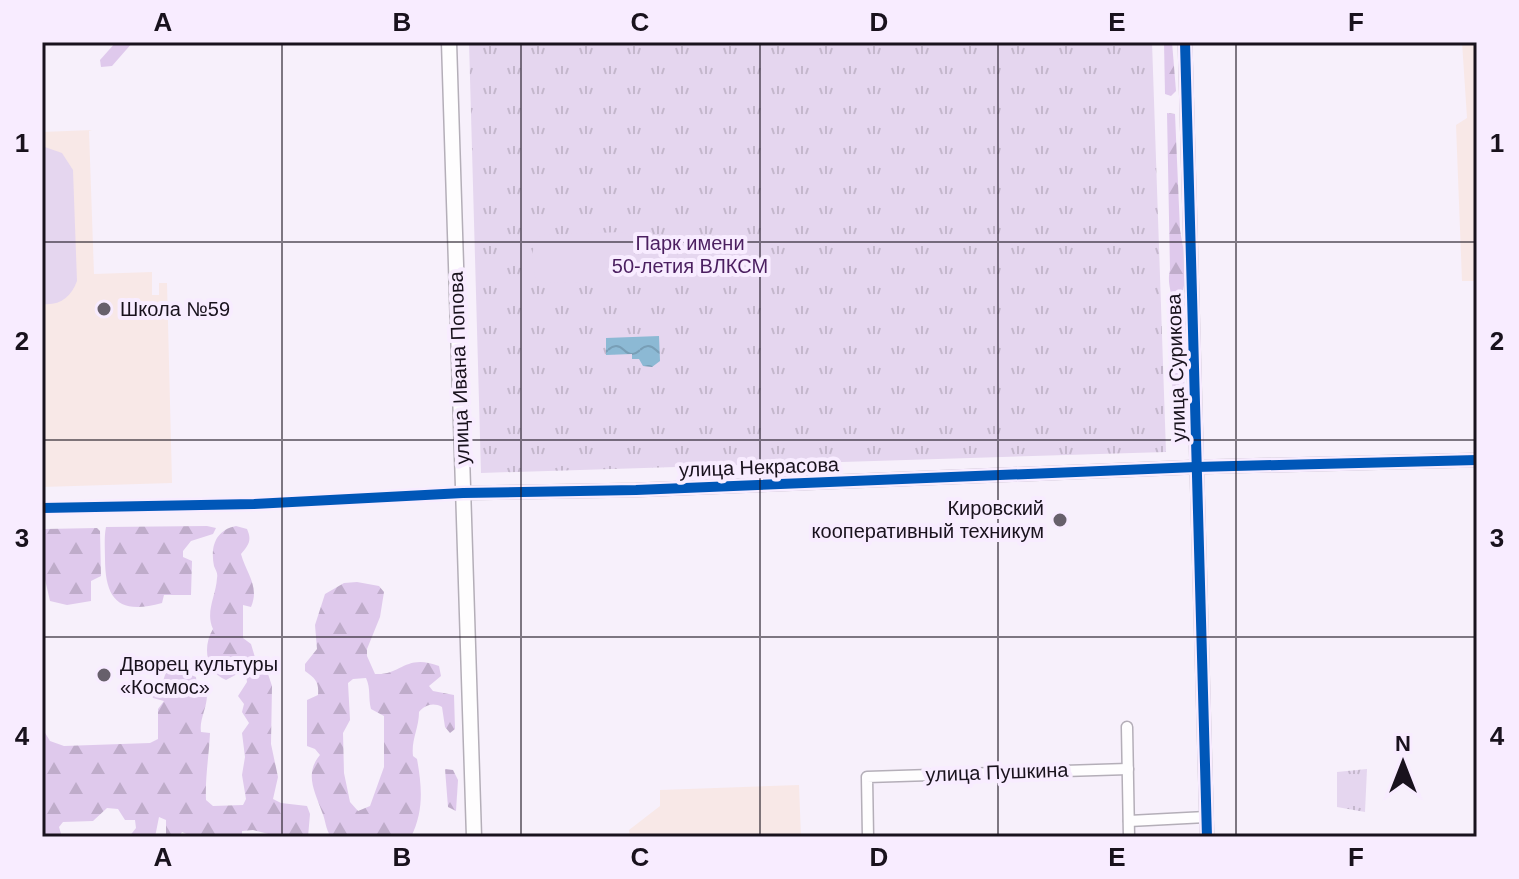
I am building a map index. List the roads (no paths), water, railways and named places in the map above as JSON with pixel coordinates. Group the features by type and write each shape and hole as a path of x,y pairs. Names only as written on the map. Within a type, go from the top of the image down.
{"main road":[{"name":"улица Ивана Попова","path":"449,42 474,837"}],"street":[{"name":"улица Сурикова","path":"1185,42 1207,837"},
{"name":"улица Некрасова","path":"42,508 254,504 463,493 636,490 1196,467 1477,460"},
{"path":"1127,727 1129,837"},
{"name":"улица Пушкина","path":"868,837 867,777 1128,769"},
{"path":"1129,821 1206,817"}],"water":[{"path":"659,336 660,361 652,367 643,366 639,359 632,359 632,354 606,355 606,338"}],"place":[{"name":"Школа №59","path":"104,309"},
{"name":"Кировский кооперативный техникум","path":"1060,520"},
{"name":"Дворец культуры «Космос»","path":"104,675"}],"park label":[{"name":"Парк имени 50-летия ВЛКСМ","path":"690,254"}]}
